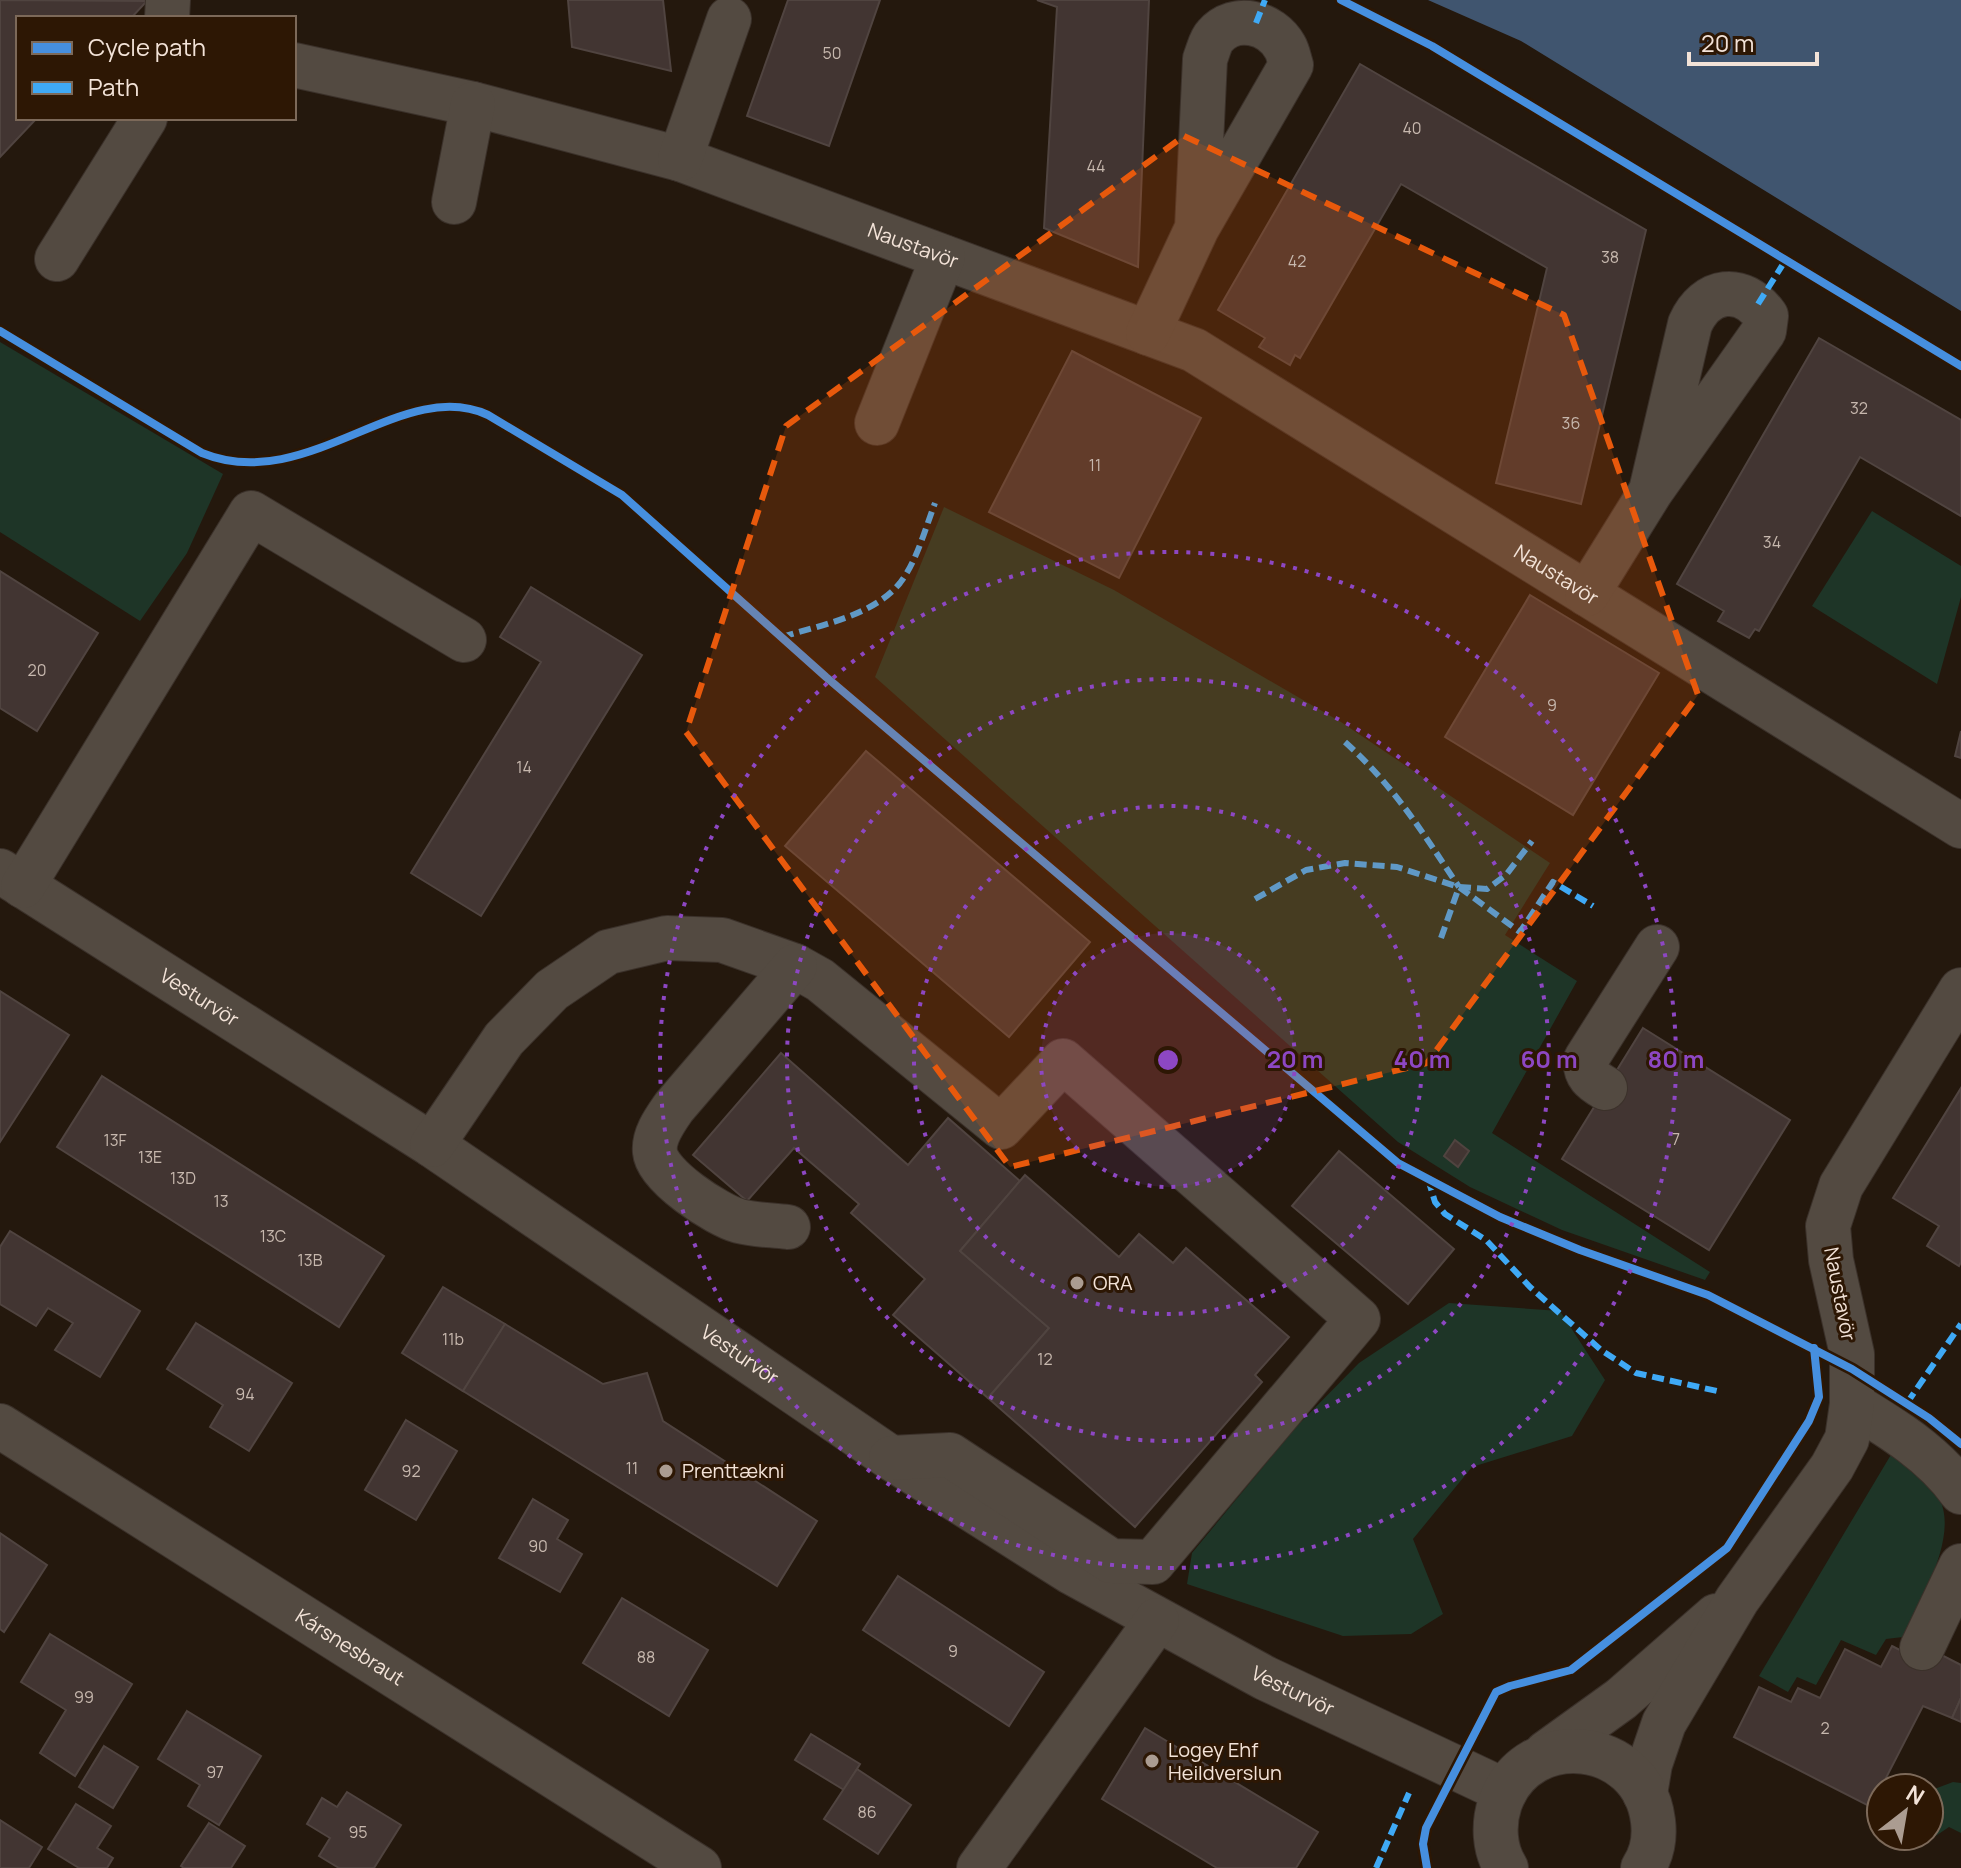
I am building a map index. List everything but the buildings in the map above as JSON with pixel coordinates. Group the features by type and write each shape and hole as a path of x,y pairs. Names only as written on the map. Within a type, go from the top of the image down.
{"street":[{"path":"680,159 735,6"},
{"name":"Naustavör","path":"296,65 473,104 680,159 1194,350 1961,826"},
{"path":"454,202 473,104"},
{"path":"57,259 144,120"},
{"path":"1148,333 1197,228"},
{"path":"877,423 943,257"},
{"path":"1587,594 1651,491"},
{"path":"12,879 251,513 464,640"},
{"name":"Vesturvör","path":"12,879 432,1145 891,1458 1071,1572 1265,1678 1505,1791"},
{"path":"432,1145 504,1039 552,990 608,952 667,938 722,940 795,966 820,980 1001,1127 1063,1061 1358,1319 1153,1562 1111,1561 950,1455 891,1458"},
{"path":"1605,1088 1587,1073 1586,1059 1657,947"},
{"path":"788,1227 737,1221 694,1196 664,1172 655,1153 660,1128 674,1107 795,966"},
{"name":"Naustavör","path":"1645,1794 1650,1764 1664,1723 1737,1600 1832,1467 1847,1439 1852,1404 1852,1354 1831,1260 1828,1226 1847,1174 1961,990"},
{"path":"1852,1404 1892,1428 1944,1470 1961,1492"},
{"name":"Kársnesbraut","path":"0,1426 699,1868"},
{"path":"1922,1648 1961,1566"},
{"name":"Naustavör","path":"1505,1791 1519,1772 1621,1699 1737,1600"},
{"path":"979,1868 1157,1620"},
{"path":"1538,1759 1562,1751 1587,1751 1611,1759 1631,1773 1652,1809 1659,1860"},
{"path":"1505,1791 1496,1814 1496,1840 1506,1868"}],"highlighted area":[{"path":"1184,136 1564,315 1698,695 1427,1063 1010,1167 686,732 786,426"}],"green space":[{"path":"0,342 223,474 187,553 140,621 0,532"},
{"path":"944,507 1114,590 1341,722 1550,863 1505,935 1577,981 1492,1133 1710,1272 1705,1280 1562,1230 1470,1187 1398,1142 875,677"},
{"path":"1872,511 1961,566 1961,597 1937,684 1812,606"},
{"path":"1449,1303 1560,1311 1605,1380 1572,1436 1472,1467 1413,1539 1443,1614 1411,1634 1343,1636 1187,1584 1192,1553 1296,1427 1359,1363"},
{"path":"1892,1453 1934,1491 1944,1512 1941,1549 1927,1587 1903,1637 1886,1639 1876,1655 1841,1640 1816,1685 1797,1677 1788,1692 1759,1676"},
{"path":"1961,1783 1961,1833 1949,1827 1945,1830 1945,1785"}],"water":[{"path":"1428,0 1961,0 1961,311 1521,41"}],"marked path":[{"path":"1256,23 1265,0"},
{"path":"1758,304 1785,261"},
{"path":"782,637 845,618 876,604 889,594 911,565 935,503"},
{"path":"1345,742 1393,793 1459,887"},
{"path":"1459,887 1487,889 1506,875 1532,841"},
{"path":"1255,899 1306,870 1345,863 1397,867 1459,887 1520,932 1553,882 1593,906"},
{"path":"1441,938 1459,887"},
{"path":"1428,1179 1435,1202 1445,1214 1486,1240 1530,1287 1601,1350 1636,1373 1717,1391"},
{"path":"1907,1403 1961,1324"},
{"path":"1376,1868 1409,1793"}],"cycle path":[{"path":"1341,0 1432,46 1961,366"},
{"path":"0,331 202,453 241,462 279,460 422,410 455,407 488,415 622,495 826,677 1398,1163 1500,1217 1580,1250 1708,1295 1852,1369 1929,1418 1961,1444"},
{"path":"1427,1868 1423,1844 1426,1828 1496,1692 1571,1670 1727,1548 1809,1421 1819,1397 1814,1348"}],"place":[{"name":"ORA","path":"1077,1283"},
{"name":"Prenttækni","path":"666,1471"},
{"name":"Logey Ehf Heildverslun","path":"1152,1761"}]}
